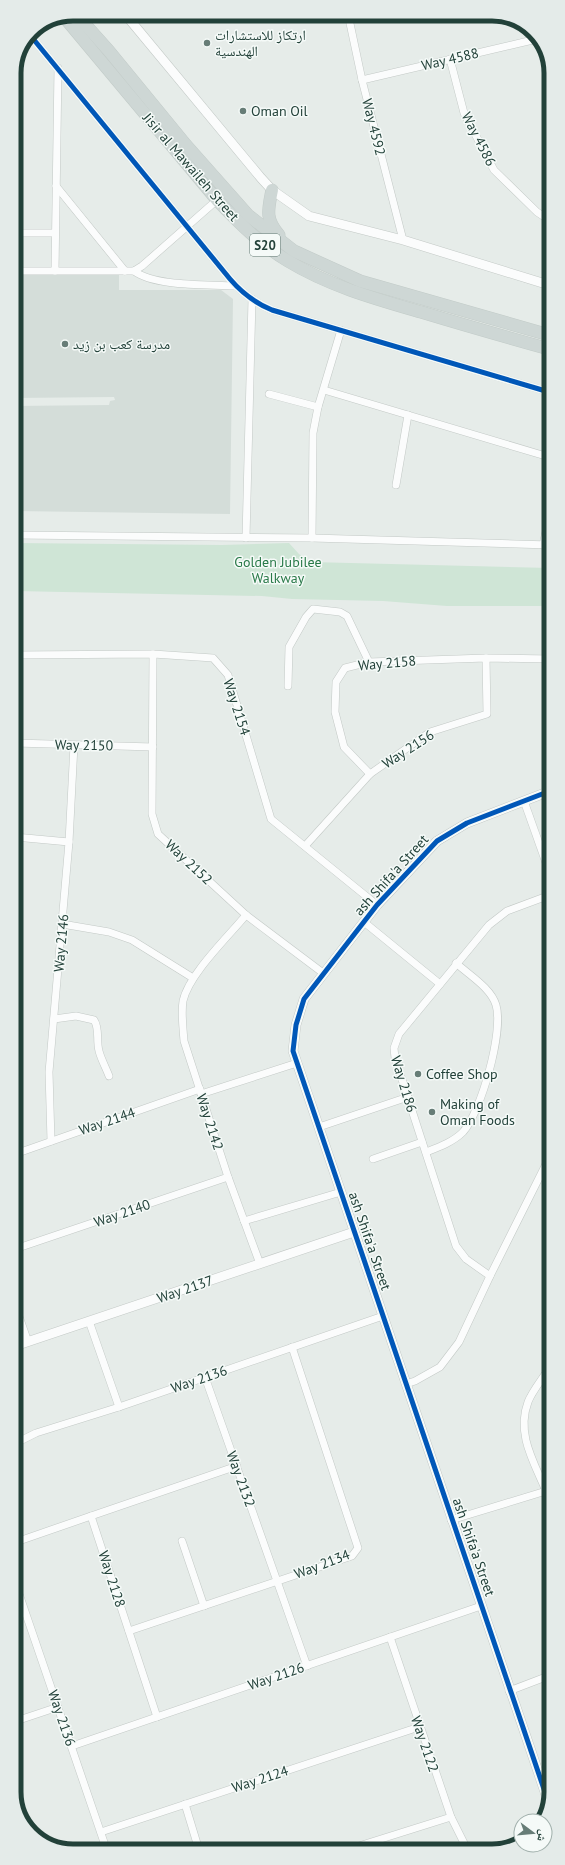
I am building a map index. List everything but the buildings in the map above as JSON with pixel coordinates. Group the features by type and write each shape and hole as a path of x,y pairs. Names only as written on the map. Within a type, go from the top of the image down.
{"main road":[{"name":"Jisir al Mawaileh Street","path":"82,21 186,145 248,215 294,250 360,281 544,333"},
{"name":"Jisir al Mawaileh Street","path":"68,22 217,200 240,224 263,244 306,271 357,293 544,348"},
{"path":"272,190 268,213 269,220 273,228 294,250"}],"street":[{"path":"132,21 272,190 309,216 403,240 544,283"},
{"name":"Way 4592","path":"349,21 362,80 403,240"},
{"path":"34,39 236,286 252,299 272,310 544,391"},
{"name":"Way 4588","path":"362,80 532,40"},
{"name":"Way 4586","path":"450,59 464,113 494,170 537,212 544,217"},
{"path":"55,271 58,68"},
{"path":"56,186 125,271"},
{"path":"21,271 134,271 142,266 217,200"},
{"path":"21,234 55,233"},
{"path":"134,271 142,277 170,282 236,286"},
{"path":"246,538 252,299"},
{"path":"312,538 312,442 318,407 341,330"},
{"path":"324,390 544,455"},
{"path":"269,394 318,407"},
{"path":"396,485 408,415"},
{"path":"21,536 312,538 544,545"},
{"path":"288,686 289,647 306,617 313,609 340,612 347,616 369,662"},
{"name":"Way 2154","path":"21,655 153,654 213,658 228,675 271,818 378,905"},
{"name":"Way 2152","path":"153,654 152,814 158,834 246,915 323,973"},
{"name":"Way 2156","path":"305,846 370,774 430,732 487,714 486,658"},
{"name":"Way 2158","path":"370,774 344,747 335,712 336,682 345,668 369,662 486,658 544,659"},
{"name":"Way 2150","path":"21,743 153,747"},
{"name":"Way 2146","path":"51,1141 50,1072 69,842 74,745"},
{"name":"ash Shifa'a Street","path":"544,793 467,823 438,840 378,905 304,999 296,1025 293,1051 509,1691 544,1790"},
{"path":"524,801 544,857"},
{"path":"21,838 69,842"},
{"name":"Way 2186","path":"490,1276 466,1259 456,1246 395,1058 395,1043 399,1034 456,963 494,919 507,911 544,897"},
{"name":"Way 2142","path":"246,915 193,978 183,1001 184,1041 228,1177 260,1264"},
{"path":"364,922 440,984"},
{"path":"62,924 109,932 132,940 193,978"},
{"path":"426,1152 453,1141 470,1124 495,1049 498,1014 496,1004 489,992 456,963"},
{"path":"54,1019 76,1016 94,1020 98,1026 97,1038 99,1053 109,1076"},
{"name":"Way 2144","path":"21,1152 201,1092 297,1063"},
{"path":"319,1127 408,1097"},
{"path":"373,1159 422,1142"},
{"path":"406,1384 415,1381 440,1367 459,1342 490,1276 544,1174"},
{"name":"Way 2140","path":"21,1248 228,1177"},
{"path":"244,1221 341,1192"},
{"name":"Way 2137","path":"21,1344 354,1232"},
{"name":"Way 2136","path":"21,1440 36,1433 119,1407 383,1316"},
{"path":"89,1321 119,1407"},
{"path":"21,1322 28,1342"},
{"name":"Way 2134","path":"129,1631 352,1556 358,1548 292,1347"},
{"name":"Way 2132","path":"205,1377 307,1666"},
{"path":"543,1379 528,1401 523,1423 525,1440 544,1482"},
{"path":"21,1540 237,1466"},
{"path":"452,1520 544,1492"},
{"name":"Way 2128","path":"91,1516 157,1717"},
{"path":"182,1542 204,1606"},
{"name":"Way 2136","path":"21,1600 104,1844"},
{"name":"Way 2126","path":"72,1746 481,1606"},
{"name":"Way 2122","path":"390,1637 419,1727 451,1817 464,1844"},
{"path":"509,1691 544,1678"},
{"path":"21,1719 58,1707"},
{"name":"Way 2124","path":"100,1832 419,1727"},
{"path":"185,1804 197,1844"},
{"path":"365,1844 451,1817"}],"shaded area":[{"path":"21,271 119,274 119,290 221,290 233,299 230,514 21,511 21,406 109,405 110,401 115,400 114,397 21,398"}],"green space":[{"name":"Golden Jubilee Walkway","path":"21,543 222,545 289,543 299,554 311,562 544,568 544,606 447,606 383,601 292,599 262,596 21,591"}],"cycle path":[{"path":"34,39 230,279 239,289 254,301 272,310 544,391"},
{"path":"544,793 467,823 437,841 377,905 304,999 296,1025 293,1051 544,1789"}],"place":[{"name":"ارتكاز للاستشارات الهندسية","path":"207,43"},
{"name":"Oman Oil","path":"243,111"},
{"name":"مدرسة كعب بن زيد","path":"65,344"},
{"name":"Coffee Shop","path":"418,1074"},
{"name":"Making of Oman Foods","path":"432,1112"}]}
